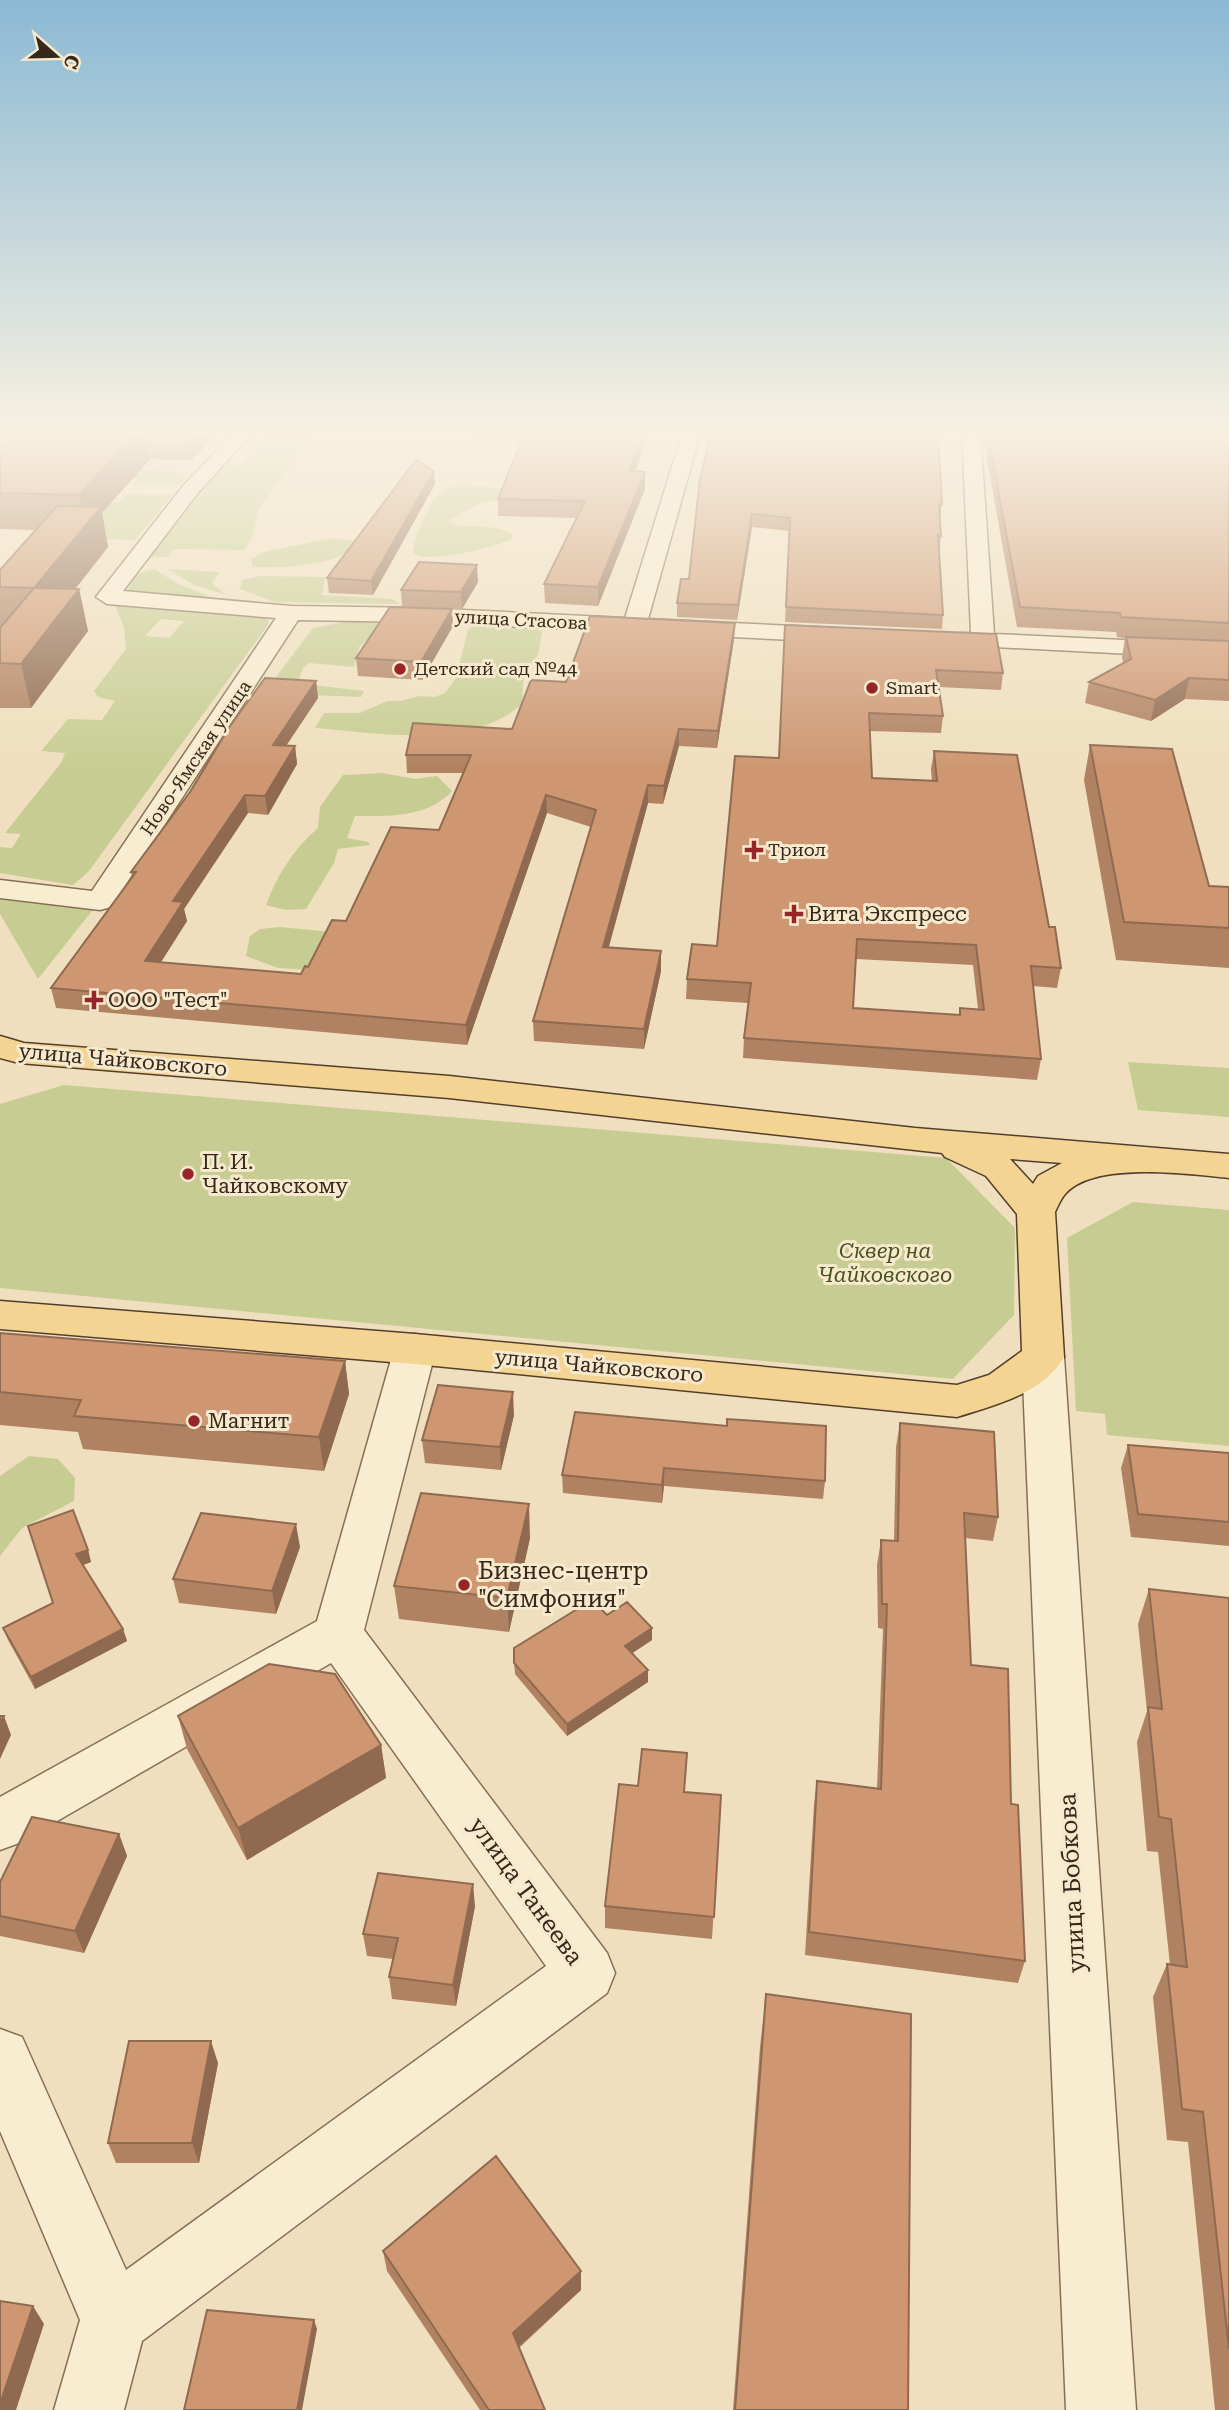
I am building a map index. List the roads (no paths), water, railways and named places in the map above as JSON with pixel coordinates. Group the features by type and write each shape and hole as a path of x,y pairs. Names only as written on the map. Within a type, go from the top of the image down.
{"main road":[{"name":"улица Чайковского","path":"0,1046 19,1053 449,1087 915,1139 1229,1166"},
{"name":"улица Чайковского","path":"915,1139 948,1145 999,1168 1036,1212 1051,1185 1073,1172 1101,1165 1157,1161"},
{"path":"1036,1212 1043,1357"},
{"name":"улица Чайковского","path":"0,1315 415,1349 957,1401 1004,1386 1043,1357"}],"street":[{"name":"улица Стасова","path":"149,543 107,597 257,608 291,614 423,615 862,636"},
{"path":"634,627 659,543"},
{"path":"977,543 983,640"},
{"name":"Ново-Ямская улица","path":"0,889 100,901 291,614"},
{"path":"916,638 1229,652"},
{"path":"0,1825 338,1634 415,1349"},
{"name":"улица Бобкова","path":"1043,1357 1101,2410"},
{"name":"улица Танеева","path":"114,2320 586,1973 338,1634"},
{"path":"0,2059 114,2320 89,2410"}],"place":[{"name":"Детский сад №44","path":"400,669"},
{"name":"Smart","path":"872,688"},
{"name":"Триол","path":"754,850"},
{"name":"Вита Экспресс","path":"794,914"},
{"name":"ООО \"Тест\"","path":"94,1000"},
{"name":"П. И. Чайковскому","path":"188,1174"},
{"name":"Магнит","path":"194,1421"},
{"name":"Бизнес-центр \"Симфония\"","path":"464,1585"}],"park label":[{"name":"Сквер на Чайковского","path":"885,1263"}]}
